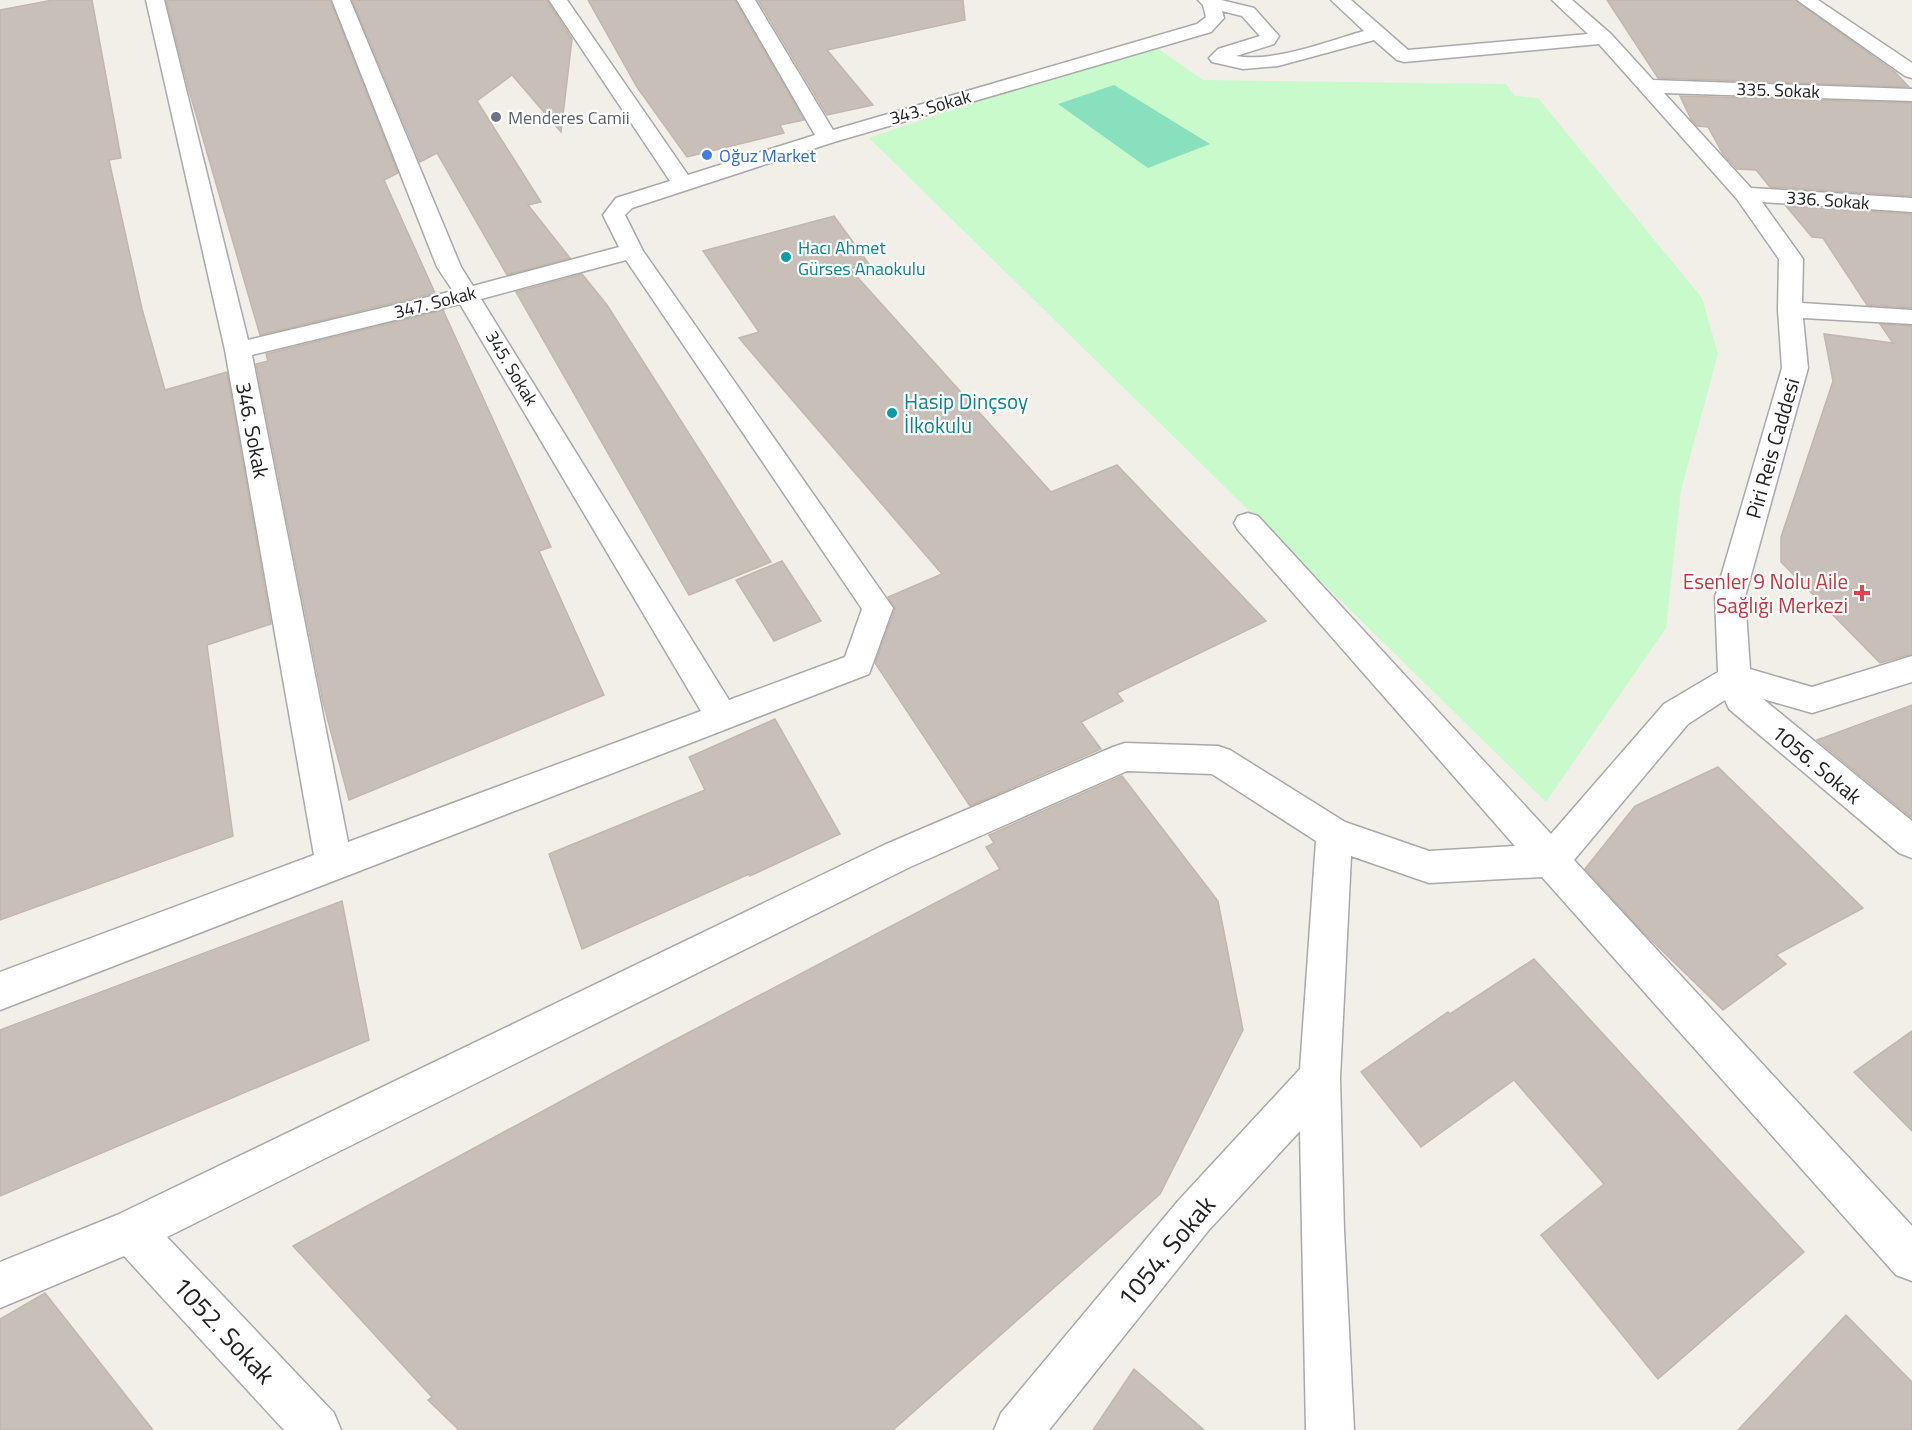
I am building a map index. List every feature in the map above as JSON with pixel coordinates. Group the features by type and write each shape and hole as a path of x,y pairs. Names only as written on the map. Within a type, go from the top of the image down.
{"street":[{"name":"346. Sokak","path":"155,0 238,350 334,864"},
{"name":"345. Sokak","path":"341,0 449,267 722,717"},
{"path":"558,0 683,184"},
{"path":"746,0 827,138"},
{"path":"1340,0 1404,56 1604,38"},
{"name":"Piri Reis Caddesi","path":"1561,0 1604,38 1745,194 1791,259 1790,310 1795,368 1730,597 1734,678"},
{"path":"1806,0 1912,72"},
{"path":"1209,2 1248,12 1270,36 1267,40 1225,53 1219,58 1243,63 1278,60 1377,33"},
{"name":"343. Sokak","path":"632,251 614,215 624,203 827,138 1204,28 1215,18 1209,2"},
{"name":"335. Sokak","path":"1645,86 1912,95"},
{"name":"336. Sokak","path":"1745,194 1912,205"},
{"name":"347. Sokak","path":"238,350 468,295 632,251"},
{"path":"0,991 858,665 878,608 632,251"},
{"path":"1790,310 1912,317"},
{"path":"1248,523 1912,1259"},
{"path":"0,1285 131,1231 897,856 1125,757 1218,760 1334,834 1430,867 1551,860 1676,714 1734,678 1812,700 1912,669"},
{"name":"1056. Sokak","path":"1734,678 1741,700 1912,842"},
{"path":"1330,1430 1322,1230 1320,1078 1334,834"},
{"name":"1054. Sokak","path":"1018,1430 1193,1216 1320,1078"},
{"name":"1052. Sokak","path":"131,1231 317,1430"}],"green space":[{"path":"1150,43 1203,80 1506,84 1515,96 1538,98 1702,298 1718,354 1681,490 1666,628 1546,802 869,138"},
{"path":"1114,85 1210,144 1148,168 1058,104"}],"building":[{"path":"53,0 92,0 121,158 109,160 142,309 165,390 227,372 271,624 207,645 233,836 0,920 0,10"},
{"path":"166,0 330,0 398,173 384,180 435,293 260,335 188,87"},
{"path":"352,0 547,0 572,39 561,132 512,75 477,101 541,202 528,205 570,258 507,275 437,153 420,162"},
{"path":"588,0 735,0 804,120 780,125 784,133 687,157 637,87"},
{"path":"758,0 963,0 965,20 827,50 873,105 827,115"},
{"path":"1607,0 1795,0 1895,72 1909,87 1658,78"},
{"path":"1680,96 1912,103 1912,196 1770,187 1756,170 1737,169 1723,154 1708,127 1697,126 1691,119"},
{"path":"1786,206 1912,214 1912,308 1867,305 1823,238 1812,237"},
{"path":"834,216 869,264 850,269 1051,492 1117,465 1266,621 1117,693 1123,701 1081,722 1101,749 970,806 875,663 895,609 888,597 942,574 739,338 759,332 703,251"},
{"path":"582,274 607,305 771,562 689,595 516,292"},
{"path":"443,310 551,547 539,551 604,695 349,800 323,702 256,364 268,361 266,354"},
{"path":"1880,324 1912,326 1912,654 1880,663 1781,562 1781,537 1833,381 1824,334 1893,343"},
{"path":"782,561 821,621 774,641 736,580"},
{"path":"1912,705 1912,818 1817,740"},
{"path":"775,719 840,834 582,949 549,854 705,790 689,757"},
{"path":"1718,767 1863,908 1776,955 1786,964 1723,1010 1643,932 1585,869 1635,806"},
{"path":"1122,776 1218,901 1243,1030 1160,1194 893,1430 459,1430 428,1400 432,1397 293,1246 663,1046 1000,869 986,847 994,843 989,835"},
{"path":"342,901 369,1040 0,1196 0,1030"},
{"path":"1534,959 1804,1252 1658,1379 1541,1235 1604,1184 1514,1080 1421,1147 1361,1072 1448,1012 1450,1014"},
{"path":"1912,1031 1912,1131 1854,1072"},
{"path":"45,1293 153,1430 0,1430 0,1319"},
{"path":"1846,1315 1912,1382 1912,1430 1738,1430"},
{"path":"1134,1369 1204,1430 1093,1430"}],"place":[{"name":"Menderes Camii","path":"496,117"},
{"name":"Oğuz Market","path":"707,155"},
{"name":"Hacı Ahmet Gürses Anaokulu","path":"786,257"},
{"name":"Hasip Dinçsoy İlkokulu","path":"892,413"},
{"name":"Esenler 9 Nolu Aile Sağlığı Merkezi","path":"1862,593"}]}
